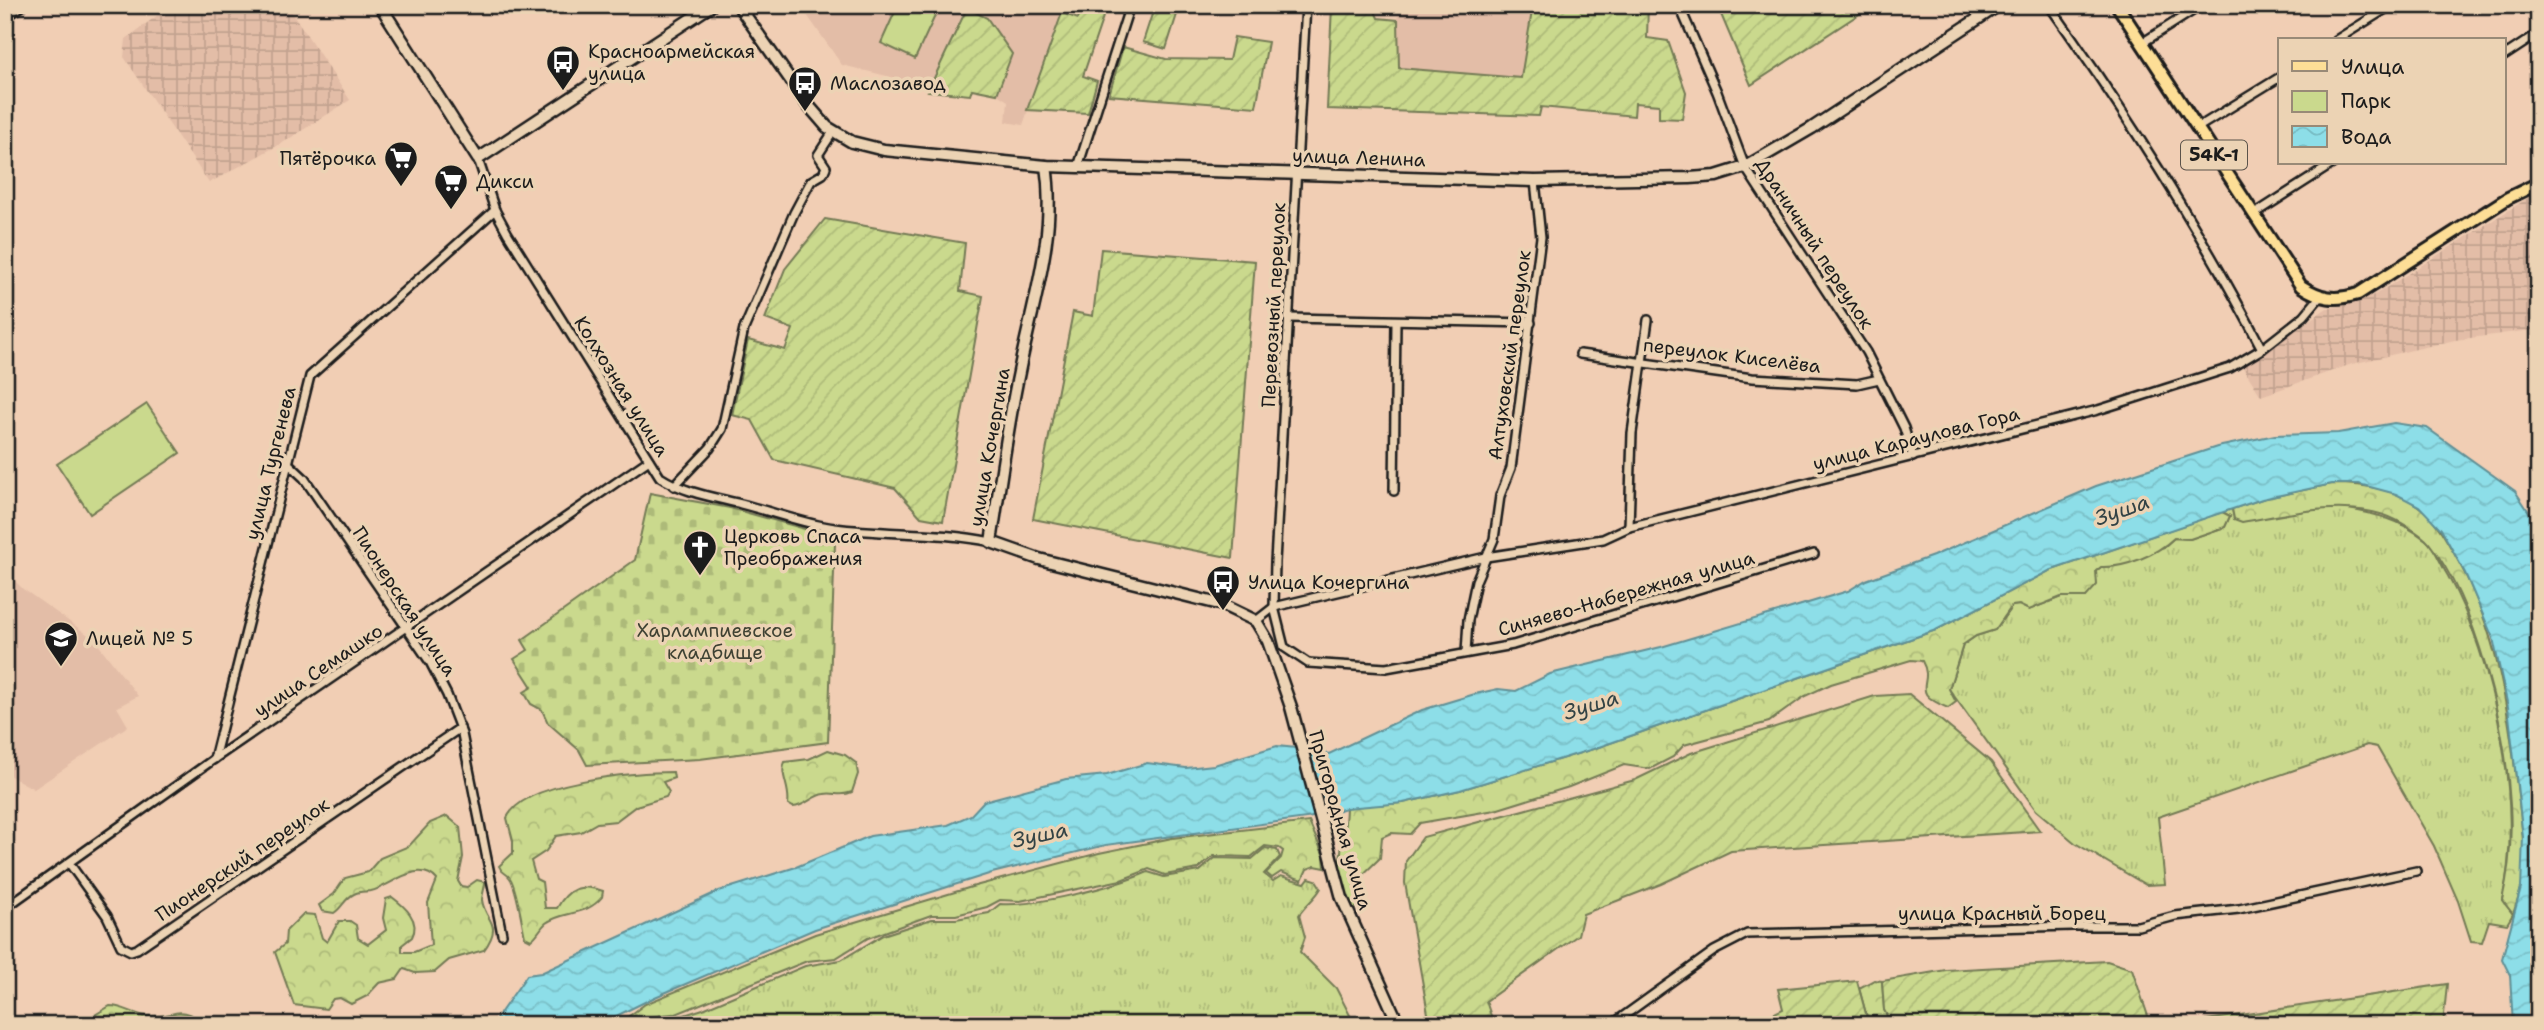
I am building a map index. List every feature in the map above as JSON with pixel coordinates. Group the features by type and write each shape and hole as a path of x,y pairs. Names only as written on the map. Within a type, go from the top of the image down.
{"main road":[{"path":"5,16 21,5"},
{"path":"380,5 478,159 712,5"},
{"name":"улица Ленина","path":"738,5 808,105 834,132 852,142 884,150 1046,166 1535,181 1690,178 1716,176 1745,167 1812,128 1999,5"},
{"name":"54К-1","path":"2117,5 2301,286 2319,298"},
{"name":"улица Кочергина","path":"1046,166 1051,198 1047,231 1018,375 990,542 1039,559 1223,605 1256,621"},
{"path":"2319,298 2345,298 2358,294 2508,198 2539,183"},
{"name":"Пригородная улица","path":"1256,621 1268,641 1291,707 1353,928 1399,1025"}],"street":[{"path":"1078,167 1130,5"},
{"name":"Перевозный переулок","path":"1274,607 1307,5"},
{"name":"Драничный переулок","path":"1679,5 1717,92 1745,167 1838,308 1904,428 1913,457"},
{"path":"2049,5 2125,112 2223,274 2262,349"},
{"path":"2141,43 2202,5"},
{"path":"2339,38 2392,5"},
{"path":"2506,55 2539,33"},
{"path":"2197,128 2278,78"},
{"path":"834,132 818,155 825,167 823,174 811,181 794,213 744,329 722,429 710,448 674,486 836,528 907,535 950,534 990,542"},
{"name":"Колхозная улица","path":"478,159 495,210 660,477 674,486"},
{"path":"2253,215 2332,164"},
{"name":"Алтуховский переулок","path":"1466,653 1468,620 1476,581 1494,539 1500,496 1511,468 1541,237 1535,181"},
{"name":"улица Тургенева","path":"214,759 310,376 495,210"},
{"name":"улица Караулова Гора","path":"1256,621 1274,607 1486,557 1603,538 1629,527 2098,410 2230,368 2262,349 2304,316 2319,298"},
{"path":"1288,318 1531,323"},
{"path":"1629,527 1632,433 1648,320"},
{"path":"1394,491 1396,322"},
{"name":"переулок Киселёва","path":"1580,354 1752,378 1857,384 1879,379"},
{"name":"улица Семашко","path":"6,905 649,460"},
{"name":"Пионерская улица","path":"288,463 303,478 430,662 460,728 502,934"},
{"name":"Синяево-Набережная улица","path":"1274,607 1284,647 1308,663 1386,667 1513,645 1814,554"},
{"name":"Пионерский переулок","path":"69,863 107,916 121,946 131,951 137,949 460,728"},
{"name":"улица Красный Борец","path":"1611,1025 1714,951 1747,934 2073,926 2119,928 2175,916 2239,909 2416,871"}],"shaded area":[{"path":"171,5 287,5 350,100 284,142 209,183 124,57 126,39"},
{"path":"800,5 968,5 928,91 891,77 842,65"},
{"path":"978,5 1083,5 1078,19 1062,13 1023,125 1006,122 1008,101 997,94 1012,54"},
{"path":"1398,5 1533,5 1521,78 1399,68"},
{"path":"2539,191 2539,329 2455,340 2352,364 2261,396 2242,366 2327,308 2350,305 2376,294"},
{"name":"Лицей № 5","path":"5,571 23,589 94,639 138,696 117,707 128,726 34,789 5,773"}],"green space":[{"path":"898,5 940,5 915,59 881,43"},
{"path":"1082,5 1107,5 1083,76 1097,81 1088,113 1027,110 1062,13 1078,19"},
{"path":"1155,5 1180,5 1166,49 1143,42"},
{"path":"1533,5 1648,5 1647,38 1668,41 1686,92 1682,119 1659,118 1659,105 1635,103 1634,116 1541,107 1539,116 1327,109 1332,6 1373,6 1378,18 1398,20 1399,68 1521,78"},
{"path":"1717,5 1873,5 1751,85"},
{"path":"967,8 987,18 1012,54 997,94 972,89 970,95 928,91"},
{"path":"1234,37 1268,42 1256,107 1109,95 1123,47 1166,59 1229,60"},
{"path":"825,219 965,243 960,291 983,296 943,521 921,517 895,488 774,460 752,420 732,415 748,340 785,350 793,329 765,319 785,269"},
{"path":"1101,249 1255,261 1233,558 1033,519 1073,312 1093,316"},
{"path":"147,404 180,453 90,514 57,464"},
{"path":"2332,484 2377,488 2399,495 2418,506 2440,530 2482,612 2505,698 2522,825 2521,888 2513,914 2502,900 2508,865 2511,817 2495,704 2475,632 2446,569 2429,543 2395,520 2367,511 2331,509 2242,522 2234,519 2232,509 2262,499"},
{"name":"Харлампиевское кладбище","path":"650,493 730,508 827,535 835,543 828,742 700,759 587,765 579,750 548,723 542,710 531,704 524,692 532,687 514,659 528,650 522,640 635,560"},
{"path":"2338,507 2394,521 2429,543 2464,610 2479,649 2501,734 2507,778 2510,822 2508,863 2502,900 2513,914 2507,924 2489,921 2482,942 2471,941 2458,901 2434,846 2377,747 2367,745 2158,817 2165,884 2146,885 2075,843 2036,810 1949,689 1963,645 1976,636 1995,630 2012,606 2019,605 2029,610 2061,597 2086,597 2096,571 2101,567 2164,547 2174,538 2190,539 2225,527 2230,516 2222,512 2232,509 2234,519"},
{"path":"2222,512 2230,516 2225,527 2190,539 2174,538 2140,559 2101,567 2096,571 2097,585 2086,597 2061,597 2029,610 2019,605 2012,606 1995,630 1976,636 1963,645 1949,689 1956,702 1948,708 1928,697 1924,687 1926,676 1922,661 1911,660 1831,684 1805,696 1769,722 1684,745 1673,757 1650,769 1624,765 1569,787 1495,810 1420,823 1410,834 1391,833 1382,837 1380,858 1354,883 1360,905 1353,910 1340,869 1346,807 1403,803 1460,790 1593,749 1936,630 2049,571"},
{"path":"1909,694 1991,762 2040,831 1731,851 1661,884 1583,914 1578,935 1486,1001 1494,1025 1430,1025 1405,883 1406,861 1423,837 1635,780 1691,753 1875,696"},
{"path":"828,750 845,755 856,763 858,774 852,792 820,795 793,807 788,804 783,772 785,762 809,759"},
{"path":"673,772 674,778 663,782 669,792 666,797 636,806 616,821 597,823 581,832 556,836 546,851 531,861 536,879 542,882 545,908 557,908 566,896 576,889 588,887 603,891 602,897 589,908 553,919 531,940 525,937 513,883 499,866 513,853 507,818 517,805 534,795 582,781"},
{"path":"447,816 460,827 463,857 458,881 461,886 467,887 477,880 485,882 482,900 492,923 493,933 484,950 449,960 435,972 415,973 404,969 397,979 379,983 367,996 351,1004 340,998 333,999 326,1009 294,1005 275,952 285,944 286,931 303,914 315,915 322,938 327,942 339,921 350,921 356,925 358,938 368,944 386,930 383,918 386,899 392,897 413,919 412,937 402,945 402,952 414,952 431,945 428,903 437,880 429,874 413,873 371,891 356,893 334,913 322,911 319,905 334,894 345,878 368,872 380,858 409,846 430,823"},
{"path":"1309,822 1324,856 1325,868 1315,866 1307,869 1302,880 1281,872 1272,878 1266,873 1281,858 1283,851 1265,846 1251,857 1214,856 1198,869 1165,875 1149,869 1121,880 1020,901 1000,900 987,907 956,915 931,915 868,938 836,958 807,961 676,1014 624,1020 645,1004 815,934 975,886 1099,853 1172,838"},
{"path":"1265,848 1277,850 1280,857 1264,874 1273,881 1281,876 1305,883 1309,878 1316,880 1321,888 1299,915 1305,937 1300,952 1336,988 1355,1025 628,1025 627,1023 639,1024 658,1016 675,1018 703,1009 805,966 841,960 883,935 932,919 956,919 989,913 1000,904 1033,902 1075,894 1148,872 1164,877 1200,871 1215,858 1252,859"},
{"path":"2107,961 2132,969 2151,1025 1892,1025 1884,1010 1882,981 1946,970"},
{"path":"1874,980 1882,981 1884,1010 1892,1025 1869,1025 1859,988"},
{"path":"1857,981 1869,1025 1750,1025 1783,1009 1778,989"},
{"path":"2447,984 2443,1025 2205,1025 2207,1020"},
{"path":"110,1006 157,1017 181,1012 209,1025 78,1025"}],"water":[{"name":"Зуша","path":"2394,423 2427,428 2515,491 2539,527 2539,1025 2513,1025 2510,975 2502,959 2521,888 2523,837 2508,707 2493,638 2465,573 2441,529 2419,506 2396,494 2359,484 2332,484 2262,499 2049,571 1936,630 1593,749 1460,790 1403,803 1346,808 1326,814 1309,749 1329,754 1422,710 1498,689 1516,691 1550,674 1661,647 1848,591 1866,580 1933,556 2096,486 2217,447 2275,435 2338,433"},
{"name":"Зуша","path":"1277,746 1296,748 1314,817 1106,845 992,873 815,929 655,997 598,1025 492,1025 527,975 541,973 719,891 796,867 870,836 948,825 971,815 984,801 1066,779 1107,775 1147,763 1186,768 1214,765"}],"place":[{"name":"Красноармейская улица","path":"563,92"},
{"name":"Маслозавод","path":"805,113"},
{"name":"Пятёрочка","path":"401,188"},
{"name":"Дикси","path":"451,211"},
{"name":"Церковь Спаса Преображения","path":"700,577"},
{"name":"Улица Кочергина","path":"1223,612"},
{"name":"Лицей № 5","path":"61,668"}]}
